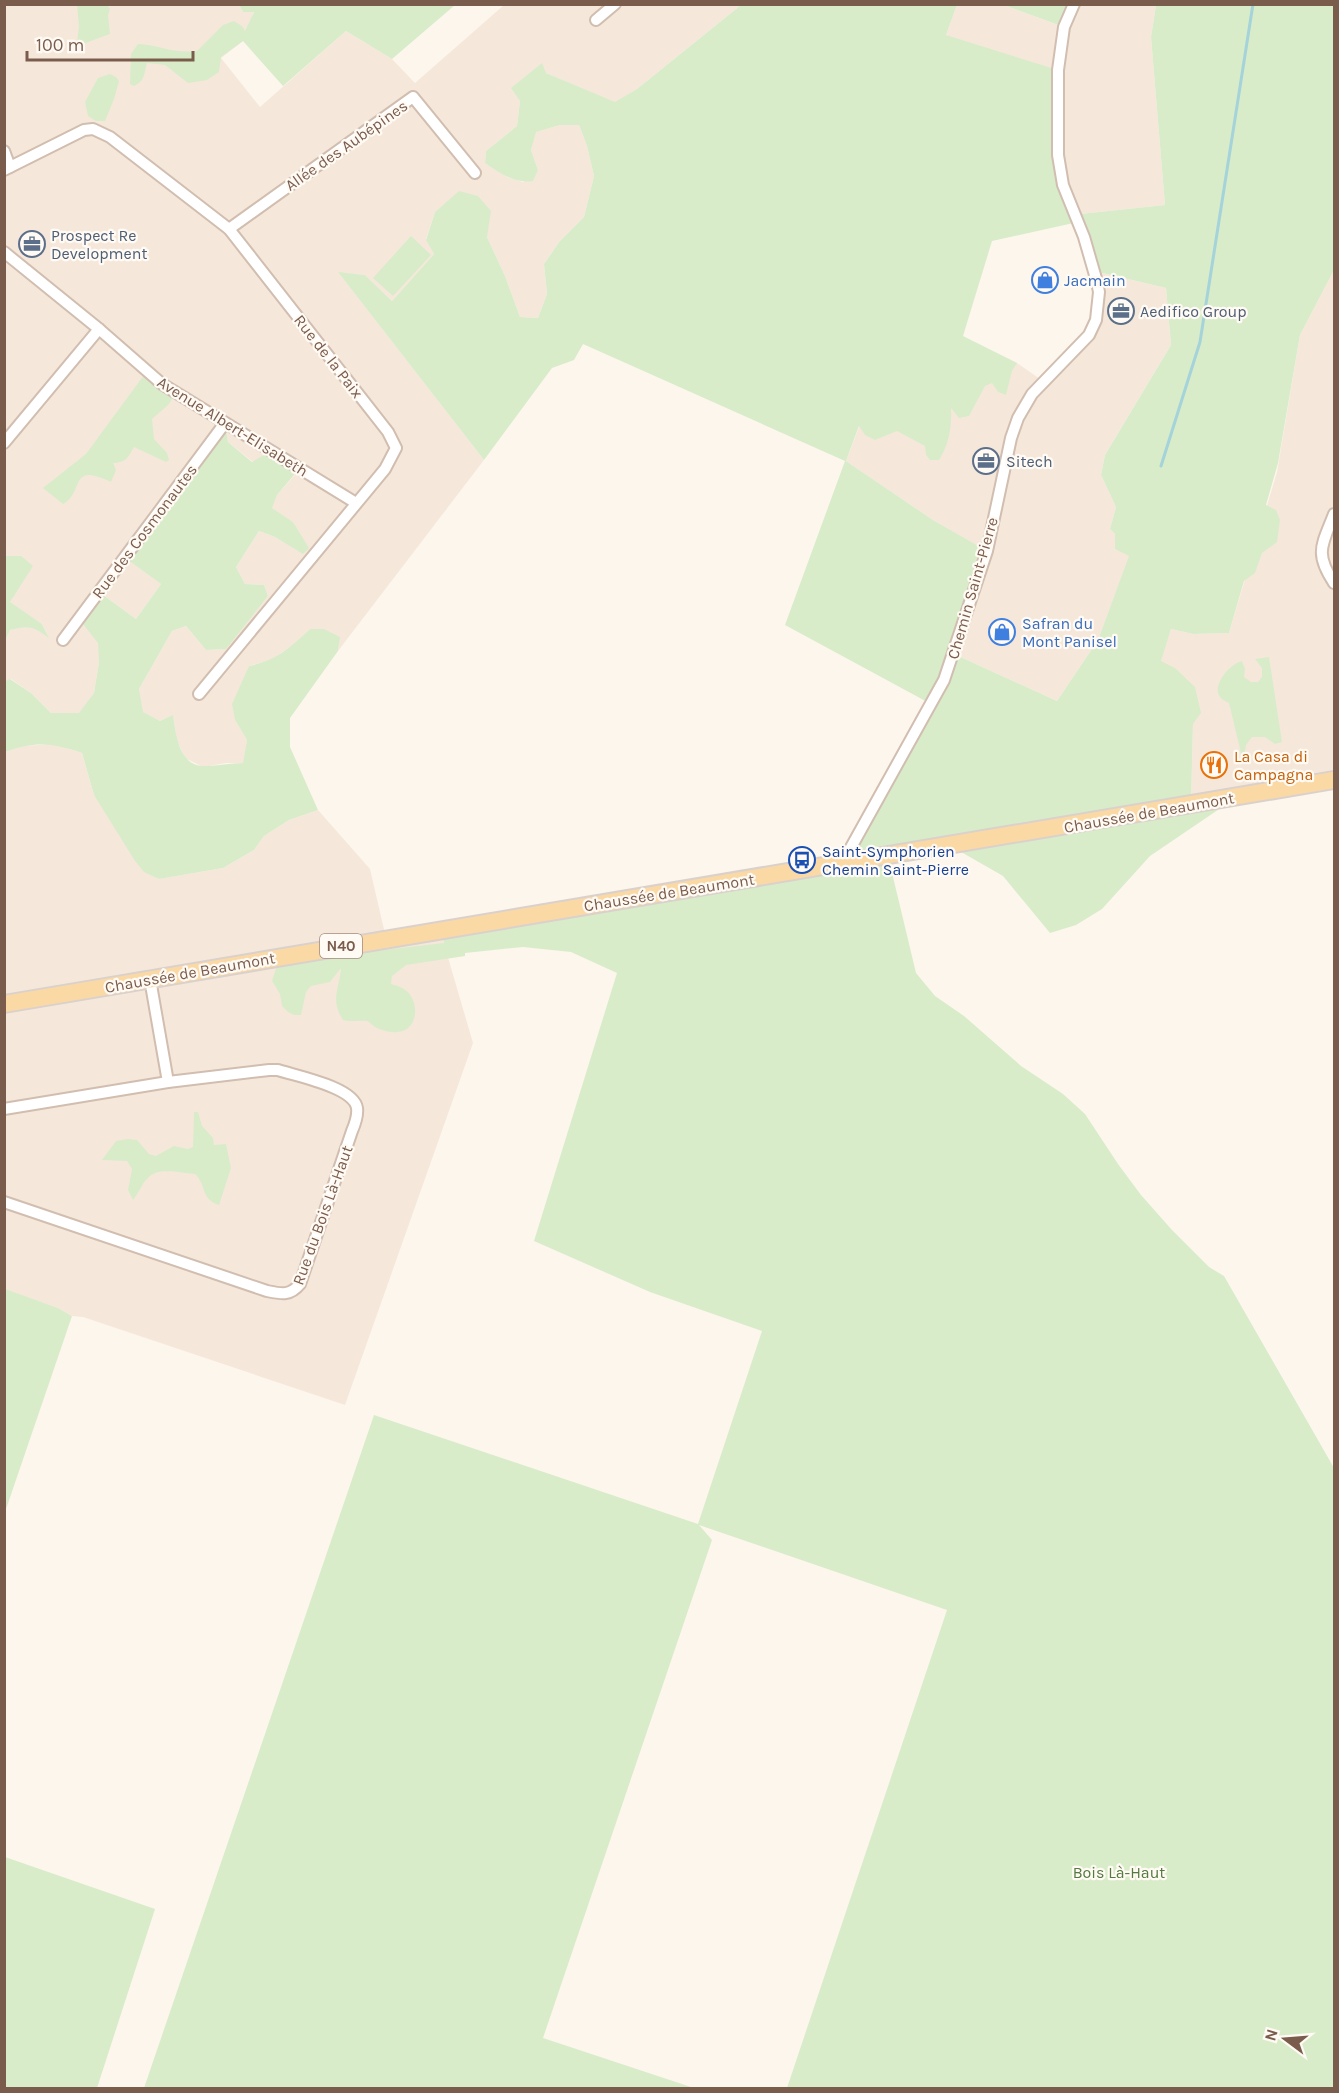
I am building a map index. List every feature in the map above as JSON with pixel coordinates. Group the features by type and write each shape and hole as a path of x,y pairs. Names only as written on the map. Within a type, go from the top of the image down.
{"main road":[{"name":"Chaussée de Beaumont","path":"4,1004 1335,780"}],"street":[{"path":"596,20 615,4"},
{"name":"Chemin Saint-Pierre","path":"847,862 849,851 947,672 987,550 1011,438 1018,418 1032,394 1089,335 1096,320 1099,292 1097,282 1084,237 1063,185 1058,156 1058,70 1064,27 1074,4"},
{"name":"Allée des Aubépines","path":"229,229 413,97 475,173"},
{"name":"Rue de la Paix","path":"8,168 84,130 93,129 110,137 229,229 388,432 396,448 385,469 199,694"},
{"path":"4,151 8,168"},
{"name":"Avenue Albert-Elisabeth","path":"4,252 99,329 162,384 356,502"},
{"path":"4,443 99,329"},
{"name":"Rue des Cosmonautes","path":"63,640 225,423"},
{"path":"1335,514 1321,552 1326,570 1335,583"},
{"path":"150,980 168,1082"},
{"name":"Rue du Bois Là-Haut","path":"4,1109 168,1082 278,1070 343,1091 352,1098 357,1108 356,1120 300,1284 288,1294 267,1292 4,1202"}],"shaded area":[{"path":"5,5 239,5 243,12 254,11 243,41 221,58 260,107 346,31 392,59 415,83 504,5 741,5 637,89 615,103 546,73 520,101 517,126 486,151 485,163 507,177 523,182 538,170 531,150 535,132 560,125 579,125 587,146 594,176 584,217 560,241 544,264 547,294 538,318 520,317 487,237 459,192 435,212 426,239 434,254 392,301 365,275 339,273 484,460 338,651 339,637 310,629 293,645 271,660 249,666 235,720 247,740 244,763 203,767 185,758 177,740 173,716 160,721 142,712 139,689 172,631 186,626 206,650 225,649 268,596 264,585 245,584 236,567 259,531 303,553 293,522 271,508 277,495 300,469 253,462 228,442 225,424 125,557 161,584 136,619 99,592 99,662 94,693 80,714 51,713 31,693 11,679 5,681 5,641 10,630 23,626 35,627 48,636 42,624 10,603 21,556 5,556"},
{"path":"957,5 1004,5 1064,27 1074,5 1156,5 1151,37 1165,205 1080,214 946,35"},
{"path":"1334,270 1334,780 1191,805 1193,724 1160,661 1171,629 1193,634 1229,633 1277,472 1300,335"},
{"path":"1094,271 1166,288 1171,345 1105,455 1101,475 1116,507 1110,529 1115,534 1115,549 1130,555 1098,640 1057,701 954,654 986,551 933,520 846,461 902,316 963,337 1017,363 1043,381 1093,328"},
{"path":"55,744 82,753 94,795 158,879 223,868 254,850 264,836 289,820 318,810 370,869 386,938 440,930 473,1043 345,1405 83,1317 72,1316 58,1308 5,1290 5,752 21,746"}],"green space":[{"path":"77,5 107,5 110,9 108,15 110,34 80,45 77,43 79,26"},
{"path":"239,5 455,5 392,59 346,31 283,86 243,41 221,57 219,72 207,80 188,83 165,65 147,63 144,77 140,82 134,86 130,84 131,54 138,44 181,51 197,51 223,25 234,21 245,31 254,12 243,12"},
{"name":"Bois Là-Haut","path":"741,5 957,5 946,35 1058,70 1060,171 1080,214 1165,205 1151,37 1156,5 1334,5 1334,270 1300,335 1278,463 1266,505 1276,510 1280,520 1277,542 1262,553 1255,573 1244,581 1229,633 1193,634 1171,629 1161,661 1175,668 1195,687 1201,713 1193,724 1191,804 1237,797 1150,856 1102,909 1076,925 1050,933 1003,876 949,845 888,856 916,973 935,996 964,1016 1021,1066 1063,1094 1085,1114 1141,1195 1209,1267 1224,1276 1334,1468 1334,2088 787,2088 947,1610 699,1525 712,1540 543,2038 694,2088 144,2088 374,1415 698,1524 762,1331 650,1292 534,1241 617,973 571,952 523,947 465,953 465,956 406,965 392,976 391,984 409,993 415,1007 414,1018 412,1024 403,1031 389,1032 367,1021 343,1020 336,1001 341,968 330,982 311,986 306,992 301,1015 288,1012 282,1006 280,994 272,981 278,962 444,943 440,930 846,863 931,704 785,625 845,461 583,344 574,360 552,368 484,460 338,272 365,275 392,301 434,254 426,240 435,212 459,191 478,196 491,211 487,237 520,317 538,318 547,294 544,264 560,241 584,217 594,176 579,125 560,125 536,132 531,150 538,170 533,181 513,179 485,163 486,151 517,126 520,101 511,88 542,63 546,73 615,102 637,89","holes":["1078,222 1094,271 1166,288 1171,345 1105,455 1101,475 1116,507 1110,529 1115,534 1115,549 1129,556 1098,640 1057,701 954,654 987,551 933,520 846,461 859,426 865,435 875,440 897,431 925,446 926,455 930,460 939,460 949,435 951,408 959,418 969,416 985,386 992,383 998,392 1006,395 1012,371 1017,363 963,336 992,241"]},
{"path":"1004,5 1074,5 1064,27"},
{"path":"110,74 119,81 114,99 105,121 96,121 88,116 85,102 98,78"},
{"path":"411,236 431,255 393,296 373,278"},
{"path":"147,371 176,393 168,405 152,419 154,439 167,453 169,460 166,462 134,447 126,459 113,463 116,470 111,482 97,476 83,477 70,499 63,504 43,488 86,454"},
{"path":"225,423 228,442 252,462 271,451 300,468 277,495 272,508 293,522 309,548 303,554 275,537 259,531 236,567 245,584 264,585 268,596 226,649 206,650 186,626 172,631 139,689 143,712 160,721 173,715 180,748 189,761 196,765 243,763 247,740 235,720 232,704 249,666 268,660 282,652 310,629 324,629 340,637 338,651 290,718 290,747 318,810 289,820 264,836 254,850 223,868 159,879 144,872 135,861 94,795 82,753 44,745 26,746 5,752 5,681 10,679 31,693 51,713 79,713 94,693 99,662 98,643 79,619 99,592 136,619 161,584 124,557"},
{"path":"5,556 21,556 33,566 10,602 42,624 49,638 35,629 22,627 10,630 5,641"},
{"path":"1269,657 1282,742 1275,744 1265,737 1252,737 1246,745 1244,757 1241,753 1229,703 1220,697 1218,687 1228,670 1242,661 1245,669 1244,677 1251,682 1258,682 1262,677 1262,668 1255,659"},
{"path":"194,1112 198,1112 202,1126 213,1138 214,1145 226,1144 231,1168 219,1205 209,1199 195,1174 170,1171 151,1175 133,1200 128,1190 132,1169 127,1161 102,1160 116,1141 128,1139 137,1140 149,1154 156,1156 174,1146 188,1149 193,1147"},
{"path":"5,1289 58,1308 72,1316 5,1512"},
{"path":"5,1857 155,1909 97,2088 5,2088"}],"waterway":[{"path":"1161,466 1200,342 1253,4"}],"place":[{"name":"Prospect Re Development","path":"32,244"},
{"name":"Jacmain","path":"1045,280"},
{"name":"Aedifico Group","path":"1121,311"},
{"name":"Sitech","path":"986,461"},
{"name":"Safran du Mont Panisel","path":"1002,632"},
{"name":"La Casa di Campagna","path":"1214,765"},
{"name":"Saint-Symphorien Chemin Saint-Pierre","path":"802,860"}]}
